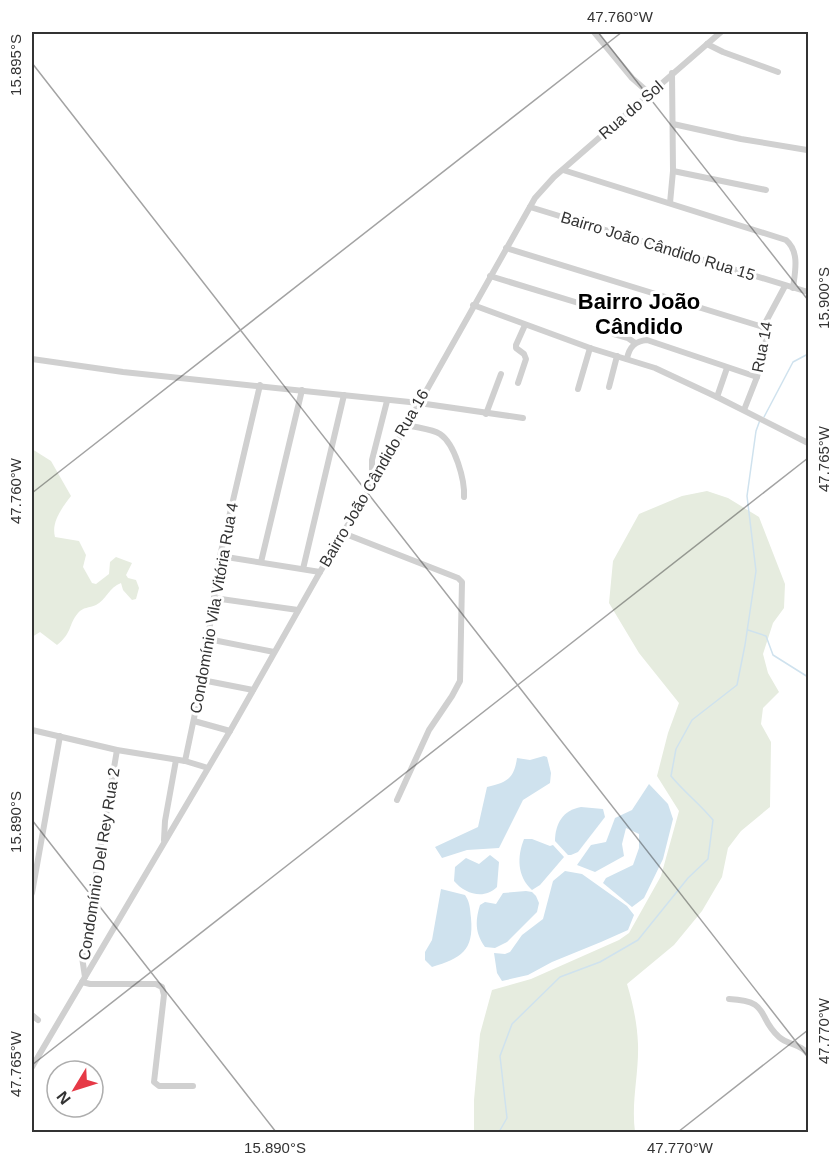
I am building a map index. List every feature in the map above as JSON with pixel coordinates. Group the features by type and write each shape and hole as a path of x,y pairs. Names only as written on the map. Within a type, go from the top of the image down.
{"street":[{"path":"594,32 625,70 649,93"},
{"name":"Rua do Sol","path":"542,189 649,93 722,32"},
{"path":"707,44 778,72"},
{"path":"670,203 674,124 672,73"},
{"path":"674,124 741,139 807,150"},
{"path":"563,170 786,240 793,246 795,254 793,288"},
{"path":"673,171 766,190"},
{"name":"Bairro João Cândido Rua 16","path":"32,1067 408,425 473,305 542,189"},
{"name":"Bairro João Cândido Rua 15","path":"530,207 808,292"},
{"path":"506,248 763,327"},
{"path":"490,276 585,305"},
{"name":"Rua 14","path":"744,411 757,377 766,341 763,327 785,286"},
{"path":"473,305 590,348 655,368 808,443"},
{"path":"518,383 526,359 516,345 525,325"},
{"path":"614,334 628,338 635,343"},
{"path":"627,359 630,348 635,343 642,340 657,342 757,377"},
{"path":"578,389 590,348"},
{"path":"609,387 617,356"},
{"path":"32,358 123,372 419,403 523,418"},
{"path":"717,397 727,368"},
{"path":"486,414 501,374"},
{"name":"Condomínio Vila Vitória Rua 4","path":"185,761 202,680 220,556 260,385"},
{"path":"261,562 302,390"},
{"path":"303,569 344,395"},
{"path":"372,483 372,460 387,401"},
{"path":"408,425 438,433 445,439 463,476 464,496"},
{"path":"343,533 458,578 462,582 460,681 429,730 398,800"},
{"path":"220,556 320,572"},
{"path":"214,598 298,610"},
{"path":"207,639 274,652"},
{"path":"202,680 253,690"},
{"path":"194,722 230,731"},
{"path":"32,730 117,750 176,759 208,768"},
{"path":"32,893 60,736"},
{"name":"Condomínio Del Rey Rua 2","path":"84,980 82,957 117,750"},
{"path":"165,840 165,821 176,759"},
{"path":"84,980 90,984 156,984 162,987 164,994 154,1082 159,1086 193,1086"},
{"path":"729,999 753,1002 761,1008 777,1035 783,1040 800,1046 808,1054"},
{"path":"32,1015 38,1020"}],"shaded area":[{"path":"32,449 51,461 71,496 56,521 55,537 79,541 86,555 83,567 92,583 96,584 109,574 110,562 116,557 132,563 126,575 136,580 139,588 136,599 132,600 123,590 121,583 117,585 99,603 80,611 66,636 57,645 40,632 32,637"},
{"path":"707,491 728,498 759,517 785,584 784,608 773,623 763,654 768,673 779,692 763,708 761,724 771,742 770,807 741,831 728,848 722,877 702,911 674,945 627,984 637,1028 638,1044 635,1132 474,1132 474,1100 480,1034 492,990 531,979 619,940 629,933 661,876 679,811 657,776 668,733 679,703 639,653 609,603 613,561 639,514 682,496"}],"water":[{"path":"547,757 551,773 550,783 523,800 499,848 467,850 442,858 435,847 478,827 487,787 508,778 514,771 517,758 530,760"},
{"path":"649,784 668,804 673,819 663,859 644,898 632,907 603,883 606,878 633,865 639,848 639,834 626,828 622,844 624,856 595,872 577,865 591,845 606,842 615,818 632,810"},
{"path":"581,807 603,809 605,817 578,852 568,855 555,841 558,824 569,811"},
{"path":"524,839 553,845 564,857 540,885 532,890 523,879 520,866 520,853"},
{"path":"490,855 499,862 497,887 486,893 475,894 458,886 454,881 455,867 466,858 479,864"},
{"path":"565,871 582,874 627,906 634,915 628,930 552,962 528,975 502,981 497,973 494,953 510,952 522,935 543,919 553,881"},
{"path":"441,889 465,895 468,900 471,918 470,938 464,952 432,967 425,960 425,952 432,940"},
{"path":"526,891 536,896 539,903 537,912 507,942 495,948 485,947 479,937 477,927 480,905 485,902 496,904 503,893"}],"waterway":[{"path":"764,417 793,362 808,354"},
{"path":"499,1132 507,1118 500,1056 512,1024 560,977 600,962 638,940 688,878 708,859 713,820 671,776 676,749 692,720 737,685 756,571 747,496 756,431 760,420"},
{"path":"748,630 766,636 773,655 808,677"}],"district":[{"name":"Bairro João Cândido","path":"639,314"}]}
